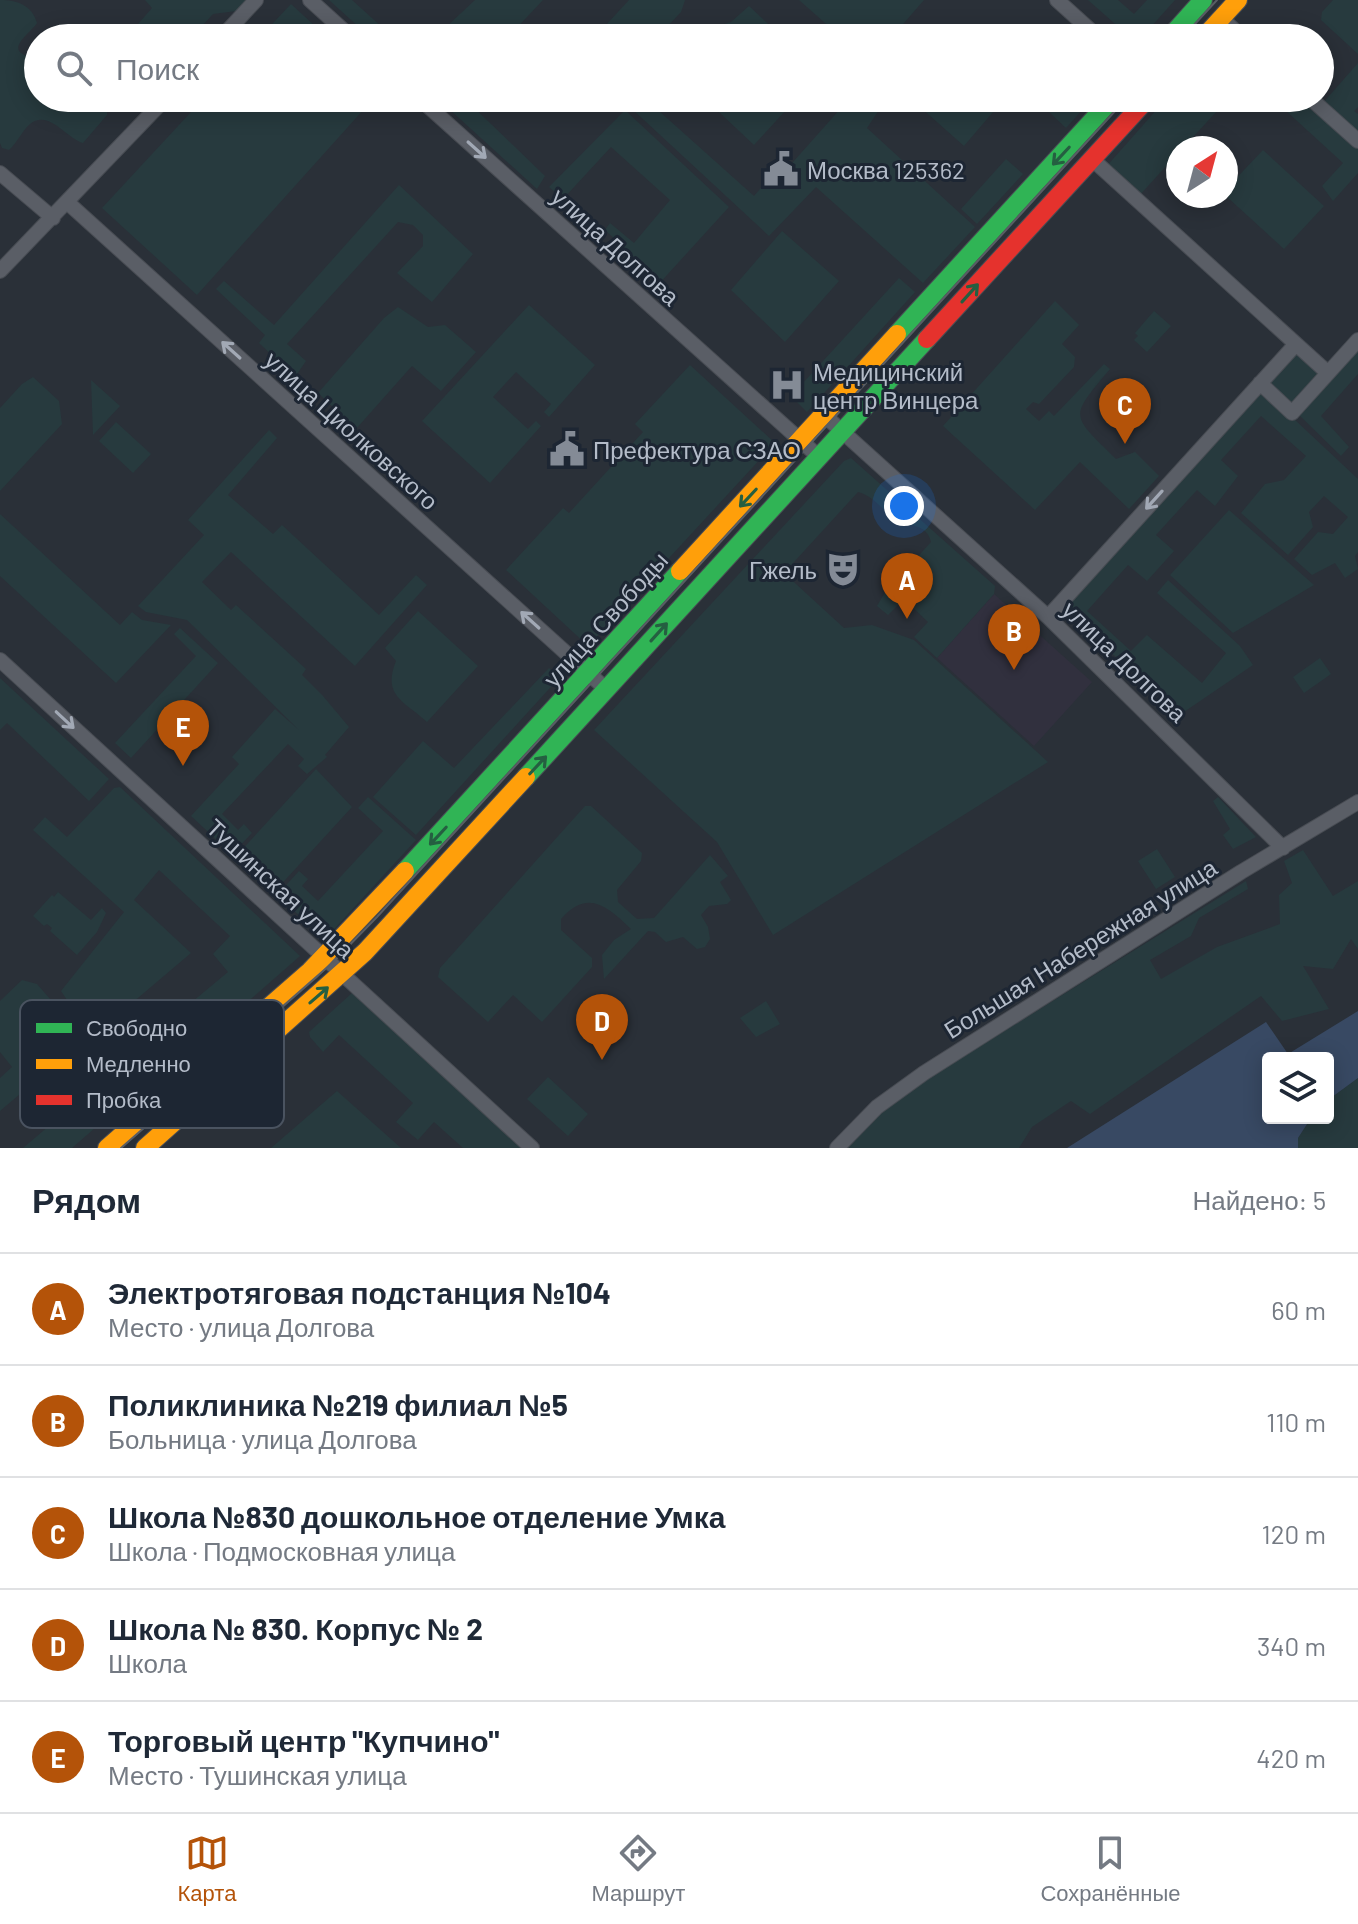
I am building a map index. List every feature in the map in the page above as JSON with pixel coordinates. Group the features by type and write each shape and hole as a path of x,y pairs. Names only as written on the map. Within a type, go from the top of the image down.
{"main road":[{"path":"1182,24 1203,0"},
{"path":"1216,24 1238,0"},
{"name":"улица Свободы","path":"276,1000 325,957 1100,112"},
{"name":"улица Свободы","path":"284,1026 342,975 1135,112"},
{"name":"улица Свободы","path":"107,1148 130,1128"},
{"name":"улица Свободы","path":"145,1148 168,1128"}],"street":[{"path":"234,24 256,0"},
{"path":"310,0 337,24"},
{"path":"1057,0 1084,24"},
{"path":"1221,18 1228,24"},
{"path":"0,271 153,112"},
{"name":"улица Долгова","path":"435,112 819,457"},
{"path":"1326,112 1358,141"},
{"path":"1092,159 1328,373"},
{"path":"0,173 53,218"},
{"name":"улица Циолковского","path":"67,202 607,690"},
{"path":"1260,383 1292,413 1358,340"},
{"path":"1048,617 1296,344"},
{"name":"улица Долгова","path":"824,415 1048,617 1283,848"},
{"name":"Тушинская улица","path":"0,660 532,1148"},
{"name":"Большая Набережная улица","path":"837,1148 877,1107 924,1073 1358,802"}],"shaded area":[{"path":"994,594 1092,682 1034,746 937,658"}],"green space":[{"path":"0,0 23,5 32,12 37,23 24,24 24,38 18,46 24,54 24,112 107,112 107,115 83,143 51,122 37,120 27,127 9,150 2,148"},
{"path":"145,0 246,0 236,11 213,14 204,24 138,24 152,8"},
{"path":"329,0 352,0 379,24 356,24"},
{"path":"475,0 543,0 520,24 449,24"},
{"path":"629,0 685,0 681,12 670,24 607,24"},
{"path":"799,0 924,0 903,24 826,24"},
{"path":"1088,0 1118,0 1134,14 1147,0 1175,0 1154,24 1115,24"},
{"path":"1333,0 1358,0 1358,54 1334,32 1334,24 1325,24 1321,20 1322,12"},
{"path":"291,4 313,24 272,24"},
{"path":"749,6 768,24 725,24"},
{"path":"1358,63 1358,107 1354,111 1358,114 1358,136 1331,112 1334,112 1334,90"},
{"path":"191,112 361,112 197,295 102,208"},
{"path":"452,112 479,112 545,176 537,189"},
{"path":"623,112 627,112 729,207 657,286 635,258 605,230 610,223 634,243 670,200 611,147 563,199 549,187"},
{"path":"635,112 660,112 754,196 771,176 777,180 838,112 878,112 867,128 975,227 923,283 816,187 769,236"},
{"path":"719,112 784,112 754,145"},
{"path":"926,112 993,112 964,146"},
{"path":"1049,112 1080,112 1066,128"},
{"path":"1155,112 1216,112 1194,136 1166,136 1166,166 1138,197 1105,168"},
{"path":"1287,112 1323,112 1358,144 1358,173 1333,201 1322,186 1343,163"},
{"path":"1263,150 1324,206 1284,249 1238,207 1238,176"},
{"path":"1006,159 1023,174 977,224 961,209"},
{"path":"399,185 473,254 432,302 397,273 423,246 423,235 413,225 398,222 287,344 306,361 295,377 259,343 265,335 216,289 224,281 274,325"},
{"path":"782,231 839,281 785,342 731,290"},
{"path":"899,278 915,292 807,412 791,396"},
{"path":"1055,301 1079,325 1062,344 1075,357 1074,367 1039,404 1033,402 1026,409 1039,421 1049,411 1054,416 1104,364 1110,369 1087,398 1080,416 1090,433 1116,459 1135,452 1159,476 1129,509 1080,462 1035,510 943,426"},
{"path":"529,305 595,365 549,417 544,412 551,404 516,372 493,397 528,429 536,421 541,426 490,483 422,421"},
{"path":"398,307 428,327 445,325 476,352 441,391 412,366 356,429 318,393 384,318"},
{"path":"1154,311 1171,326 1147,352 1134,340 1138,336 1135,333"},
{"path":"1358,346 1358,374 1321,416 1349,447 1341,456 1297,413"},
{"path":"1296,348 1324,373 1291,408 1265,383"},
{"path":"690,365 775,443 588,646 506,570 563,508 569,513 643,432 635,424"},
{"path":"33,377 59,401 62,424 0,491 0,408 22,384"},
{"path":"91,380 120,406 93,435"},
{"path":"1260,387 1358,479 1358,552 1355,556 1358,569 1345,578 1335,563 1312,575 1294,559 1318,532 1333,534 1348,517 1324,496 1309,512 1313,527 1288,555 1241,513 1265,484 1284,480 1306,456 1261,416 1221,460 1238,476 1215,506 1197,490 1156,535 1174,551 1147,581 1128,565 1087,611 1131,651 1147,635 1202,683 1226,653 1157,593 1168,580 1240,646 1253,665 1181,714 1060,608"},
{"path":"116,422 151,454 133,473 99,441"},
{"path":"269,430 277,438 228,495 273,534 282,525 379,615 416,575 427,585 355,666 231,552 202,582 231,610 236,605 306,669 302,675 349,727 325,755 327,757 307,774 298,766 304,759 288,744 222,814 238,830 244,824 252,833 232,854 191,816 239,764 232,757 275,709 299,730 187,620 146,612 138,606 204,535 188,520"},
{"path":"851,458 995,586 994,594 937,658 914,637 928,622 904,599 888,615 877,606 931,542 929,536 921,528 895,519 858,492 784,573 844,628 872,625 914,640 1048,762 773,935 717,842 594,730 844,461"},
{"path":"1229,510 1314,585 1233,633 1170,575"},
{"path":"0,514 120,625 132,612 142,620 171,625 116,683 0,576"},
{"path":"418,611 478,666 427,722 403,703 394,690 392,673 396,661 385,648"},
{"path":"180,628 218,663 131,758 115,743 196,656 174,634"},
{"path":"1320,658 1331,674 1304,693 1293,677"},
{"path":"549,668 559,678 416,835 373,797 423,741 454,768"},
{"path":"0,678 109,779 89,801 7,723 0,730"},
{"path":"316,769 352,807 276,890 238,854"},
{"path":"120,787 300,956 250,1000 194,1000 228,972 213,954 230,936 159,870 134,900 191,953 136,1000 67,1000 61,991 124,912 33,830 45,817 67,837 114,788"},
{"path":"368,797 416,840 325,939 277,895 299,871 308,879 302,886 318,901 383,831 358,808"},
{"path":"1218,797 1256,837 1233,849 1223,835 1230,829 1213,801"},
{"path":"585,806 591,806 642,853 641,861 617,890 618,902 637,919 654,918 710,855 728,876 720,882 731,900 727,904 709,906 701,915 710,939 705,947 697,949 683,937 666,942 655,932 648,931 604,979 602,955 614,940 631,929 598,904 580,904 561,919 561,930 592,958 592,967 542,1022 513,995 488,1022 438,977 440,968"},
{"path":"1157,849 1175,877 1156,889 1138,861"},
{"path":"1303,850 1333,896 1358,881 1358,949 1351,939 1333,969 1303,966 1329,1009 1282,1021 1261,996 1090,1114 1071,1101 1032,1127 1019,1148 848,1148 883,1111 927,1079 1246,881 1248,889 1199,918 1191,936 1150,960 1161,979 1217,947 1280,924 1279,895 1292,883 1284,861"},
{"path":"58,892 91,920 102,908 106,913 97,932 77,955 50,931 52,928 47,924 44,926 33,916"},
{"path":"22,980 37,984 51,1000 20,1000 20,1094 0,1111 0,1078 12,1067 0,1052 0,1001"},
{"path":"352,993 522,1148 463,1148 434,1122 418,1140 396,1122 413,1103 339,1035 323,1052 310,1037 309,1032"},
{"path":"766,1001 780,1024 756,1037 740,1018"},
{"path":"548,1077 588,1114 568,1136 527,1099"},
{"path":"1358,1078 1358,1148 1298,1148 1298,1138 1307,1124 1334,1124 1334,1096"},
{"path":"337,1091 401,1148 271,1148"},
{"path":"47,1128 95,1128 72,1148 23,1148"}],"water":[{"path":"1358,1011 1358,1078 1334,1096 1334,1052 1291,1052"},
{"path":"1266,1022 1287,1052 1262,1052 1262,1124 1307,1124 1298,1138 1298,1148 1067,1148"}],"tram line":[{"path":"1195,24 1217,0"},
{"path":"284,1005 331,964 377,917 1114,112"},
{"path":"121,1148 144,1128"}],"traffic: fast":[{"path":"1182,24 1203,0"},
{"path":"897,334 1100,112"},
{"path":"526,777 927,339"},
{"path":"405,871 680,571"}],"traffic: slow":[{"path":"1216,24 1238,0"},
{"path":"680,571 897,334"},
{"path":"284,1024 365,952 526,777"},
{"path":"277,1000 310,971 405,871"},
{"path":"107,1148 130,1128"},
{"path":"145,1148 167,1128"}],"traffic: jam":[{"path":"927,339 1135,112"}],"place":[{"name":"Москва 125362","path":"781,169"},
{"name":"Медицинский центр Винцера","path":"787,385"},
{"name":"Школа №830 дошкольное отделение Умка","path":"1125,444"},
{"name":"Префектура СЗАО","path":"567,449"},
{"name":"Гжель","path":"843,569"},
{"name":"Электротяговая подстанция №104","path":"907,619"},
{"name":"Поликлиника №219 филиал №5","path":"1014,670"},
{"name":"Торговый центр \"Купчино\"","path":"183,766"},
{"name":"Школа № 830. Корпус № 2","path":"602,1060"}]}
